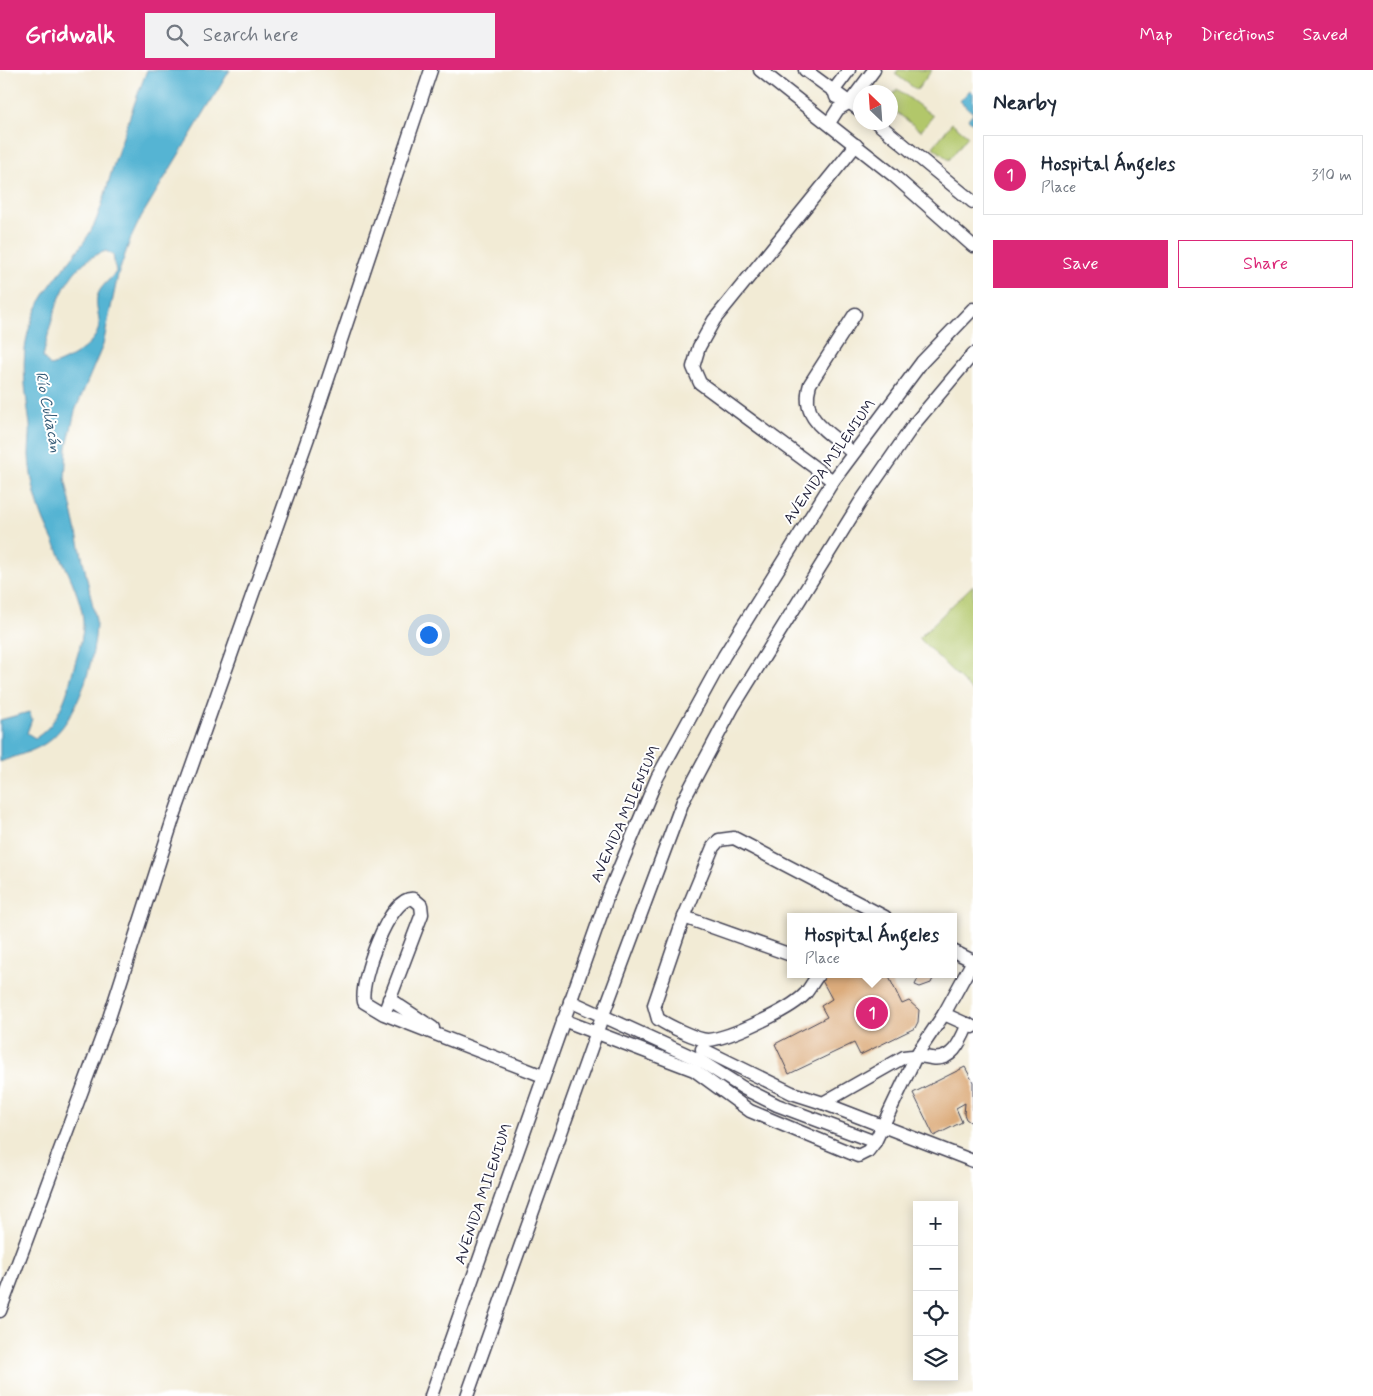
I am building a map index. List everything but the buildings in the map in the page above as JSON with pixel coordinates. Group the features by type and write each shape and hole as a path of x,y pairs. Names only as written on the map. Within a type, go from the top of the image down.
{"street":[{"path":"0,1311 109,1018 173,819 315,418 431,70"},
{"path":"760,70 856,144 973,246"},
{"path":"806,70 853,105"},
{"path":"838,109 834,90 849,70"},
{"path":"829,123 838,109 850,102 874,70"},
{"path":"886,130 973,202"},
{"path":"833,481 700,383 693,368 699,347 714,320 856,144"},
{"name":"AVENIDA MILENIUM","path":"431,1396 608,895 658,778 724,656 833,481 922,362 973,309"},
{"path":"853,453 812,418 807,408 806,396 810,384 855,314"},
{"path":"467,1396 603,1015 683,801 734,708 861,501 915,423 973,354"},
{"path":"873,913 734,838 719,840 713,847 684,917 657,994 655,1013 658,1019 700,1055 745,1090 777,1106 875,1142"},
{"path":"384,1014 422,914 421,905 414,899 404,901 387,920 363,990 364,1002 384,1014 543,1076"},
{"path":"684,917 787,954"},
{"path":"563,1020 597,1032 700,1055 750,1110 856,1155 865,1153 875,1142 917,1054 944,1014 973,961 957,953"},
{"path":"700,1055 727,1036 781,1010 805,994 815,978"},
{"path":"389,999 452,1040"},
{"path":"570,1001 792,1093 883,1125 973,1161"},
{"path":"823,1103 894,1061 917,1054 941,1058 951,1053 970,1026 944,1014"}],"green space":[{"path":"898,70 932,70 917,90 895,74"},
{"path":"898,90 933,116 921,131 898,113"},
{"path":"952,123 968,136 949,160 933,147"},
{"path":"973,585 973,692 919,638"}],"water":[{"name":"Río Culiacán","path":"147,70 230,70 141,217 130,240 118,275 103,345 75,411 67,447 65,478 96,620 89,670 76,704 58,733 41,746 0,762 0,720 29,712 32,719 27,733 35,738 48,728 58,714 68,690 80,648 83,627 75,588 44,521 32,480 29,455 30,425 24,362 28,331 33,316 47,290 83,243 95,223 124,132","holes":["106,251 113,255 116,272 102,287 97,297 99,322 97,332 93,339 80,351 64,361 50,366 43,357 50,326 61,294 69,280 91,258"]},
{"path":"970,90 973,93 973,113 960,101"},
{"path":"973,113 973,123 968,119"}],"place":[{"name":"Hospital Ángeles","path":"872,1013"}]}
